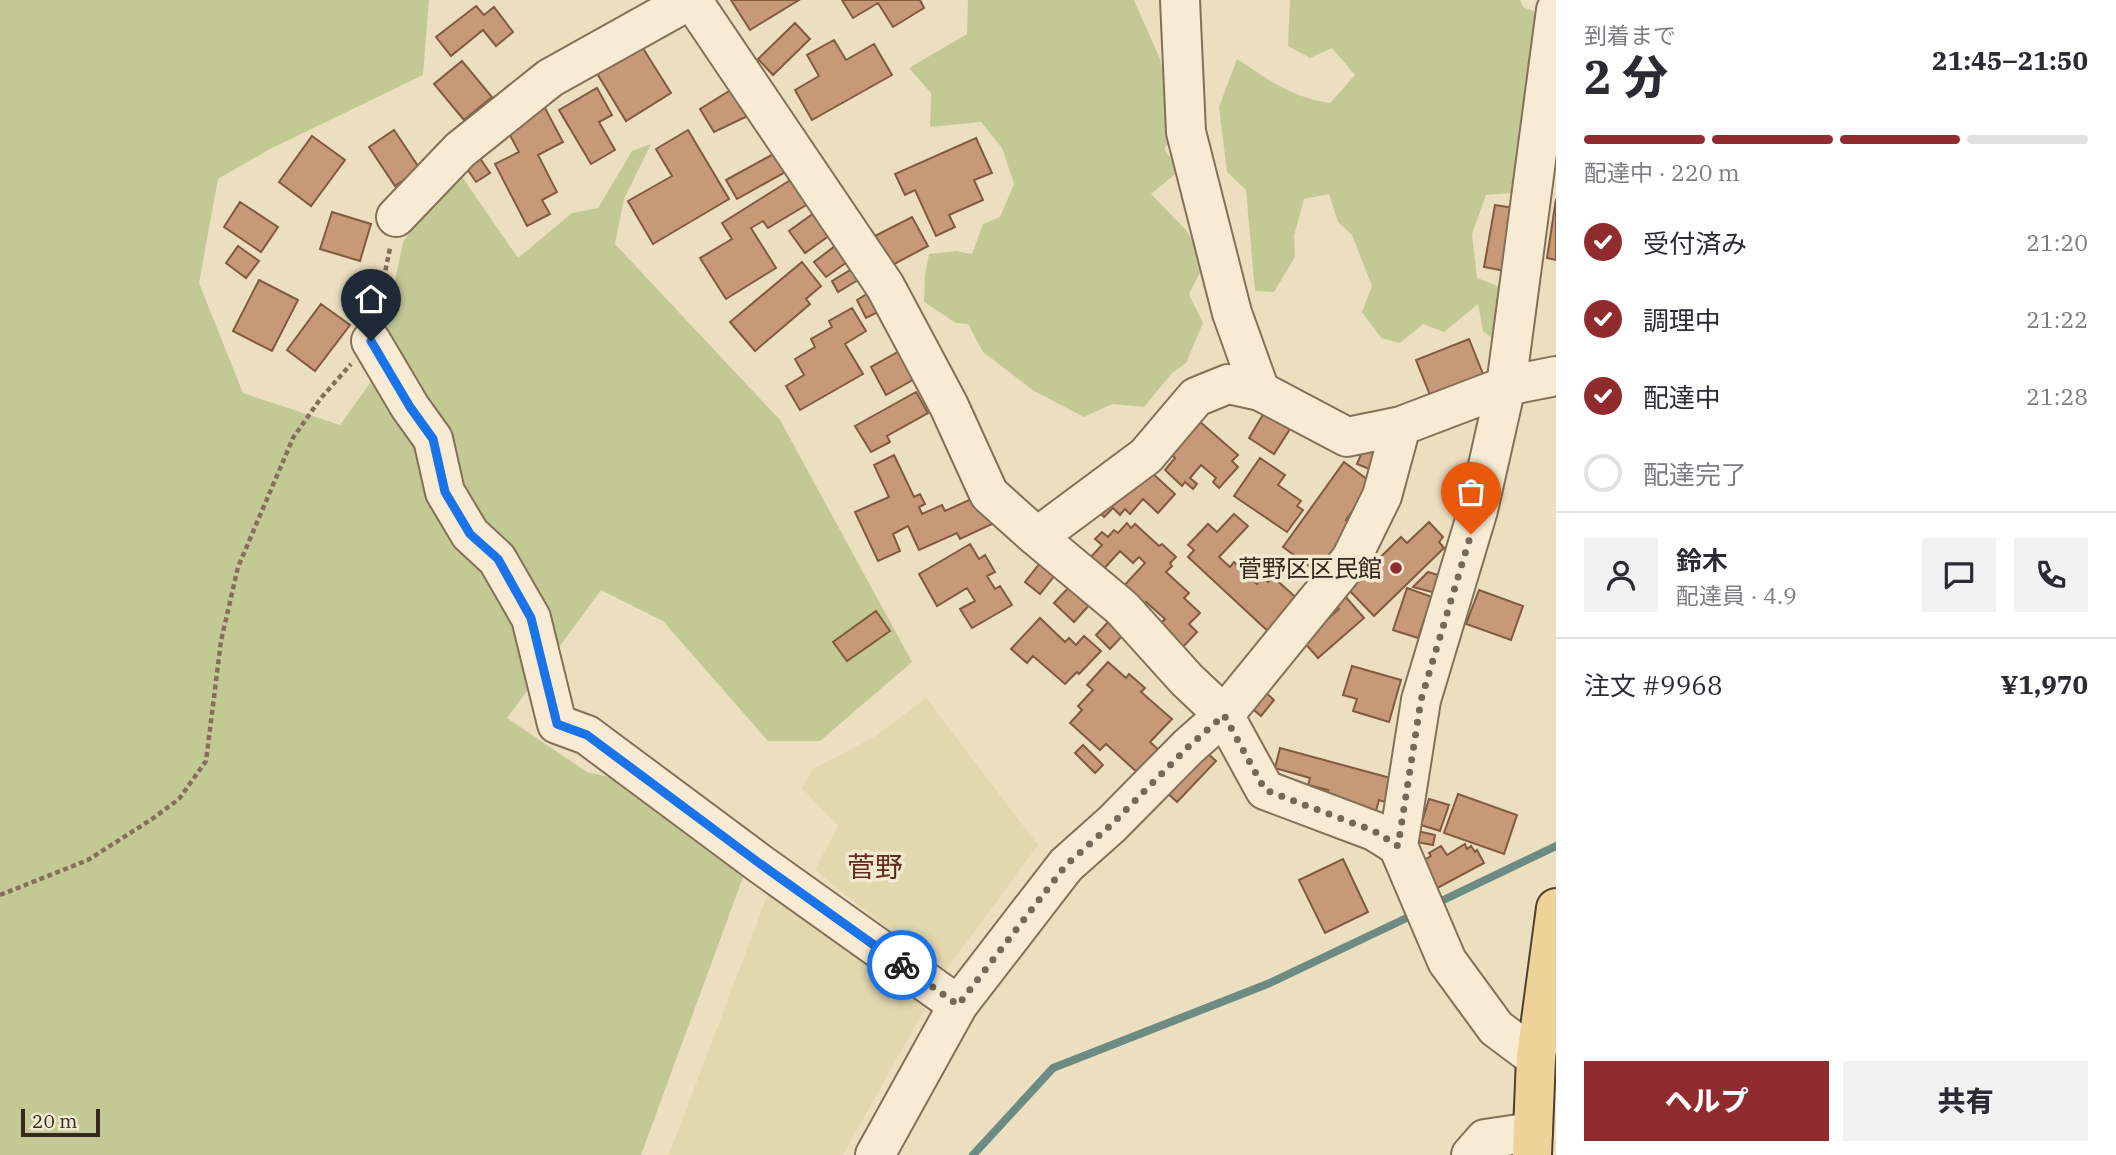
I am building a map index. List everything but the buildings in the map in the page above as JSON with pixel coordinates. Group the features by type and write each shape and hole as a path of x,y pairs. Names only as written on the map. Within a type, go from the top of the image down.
{"main road":[{"path":"1532,1144 1536,1058 1556,908"}],"street":[{"path":"397,217 460,150 550,78 691,0 885,286 949,406 989,494 1122,608 1187,680 1224,715 1265,790 1374,831 1398,846"},
{"path":"1180,0 1186,132 1232,313 1261,391"},
{"path":"1536,1058 1496,1028 1447,961 1398,846 1421,700 1478,510 1506,386 1556,10"},
{"path":"371,341 410,407 433,439 445,492 470,534 498,559 531,618 557,724 587,735 759,863 958,1005"},
{"path":"1037,537 1146,456 1196,397 1228,384 1261,391 1347,437 1401,426 1506,386 1556,376"},
{"path":"875,1155 958,1005 1066,865 1224,715 1351,559 1382,496 1401,426"},
{"path":"1471,1155 1485,1139 1532,1144"}],"path":[{"path":"0,895 88,860 141,826 179,799 206,761 221,641 238,567 293,438 321,398 371,341 397,217"}],"shaded area":[{"path":"926,698 1038,845 943,974 815,870 838,826 802,788 813,769 874,737"},
{"path":"777,870 927,1005 843,1155 669,1155"}],"green space":[{"path":"0,0 429,0 423,75 270,149 218,179 199,283 243,393 340,425 375,376 403,242 456,168 518,258 572,213 598,208 632,151 651,144 624,199 615,244 780,420 912,662 820,741 768,741 663,621 601,590 507,718 587,772 707,799 749,861 641,1155 0,1155"},
{"path":"968,0 1134,0 1160,59 1176,138 1164,148 1179,171 1151,194 1186,230 1206,261 1189,294 1203,323 1186,363 1172,373 1144,407 1112,404 1084,417 1034,391 983,352 968,324 956,323 924,302 929,254 956,251 972,254 983,224 1000,217 1014,184 1002,148 981,122 930,127 931,93 909,68 967,34"},
{"path":"1290,0 1520,0 1523,7 1546,16 1524,192 1486,195 1472,234 1477,278 1498,286 1504,306 1492,338 1483,331 1478,304 1444,332 1423,324 1400,343 1381,338 1362,312 1372,286 1352,235 1338,222 1329,194 1304,199 1294,236 1295,257 1274,292 1255,291 1246,190 1227,172 1219,107 1237,59 1292,92 1330,103 1355,75 1332,48 1310,58 1288,46"}],"waterway":[{"path":"1433,905 1556,846"},
{"path":"973,1155 1053,1068 1270,983 1415,914"}],"way so far":[{"path":"902,965 958,1005 1066,865 1224,715 1265,790 1374,831 1398,846 1421,700 1471,534"}],"place":[{"name":"菅野区区民館","path":"1396,568"}],"district":[{"name":"菅野","path":"875,866"}],"route":[{"path":"371,341 410,407 433,439 445,492 470,534 498,559 531,618 557,724 587,735 902,965"}]}
